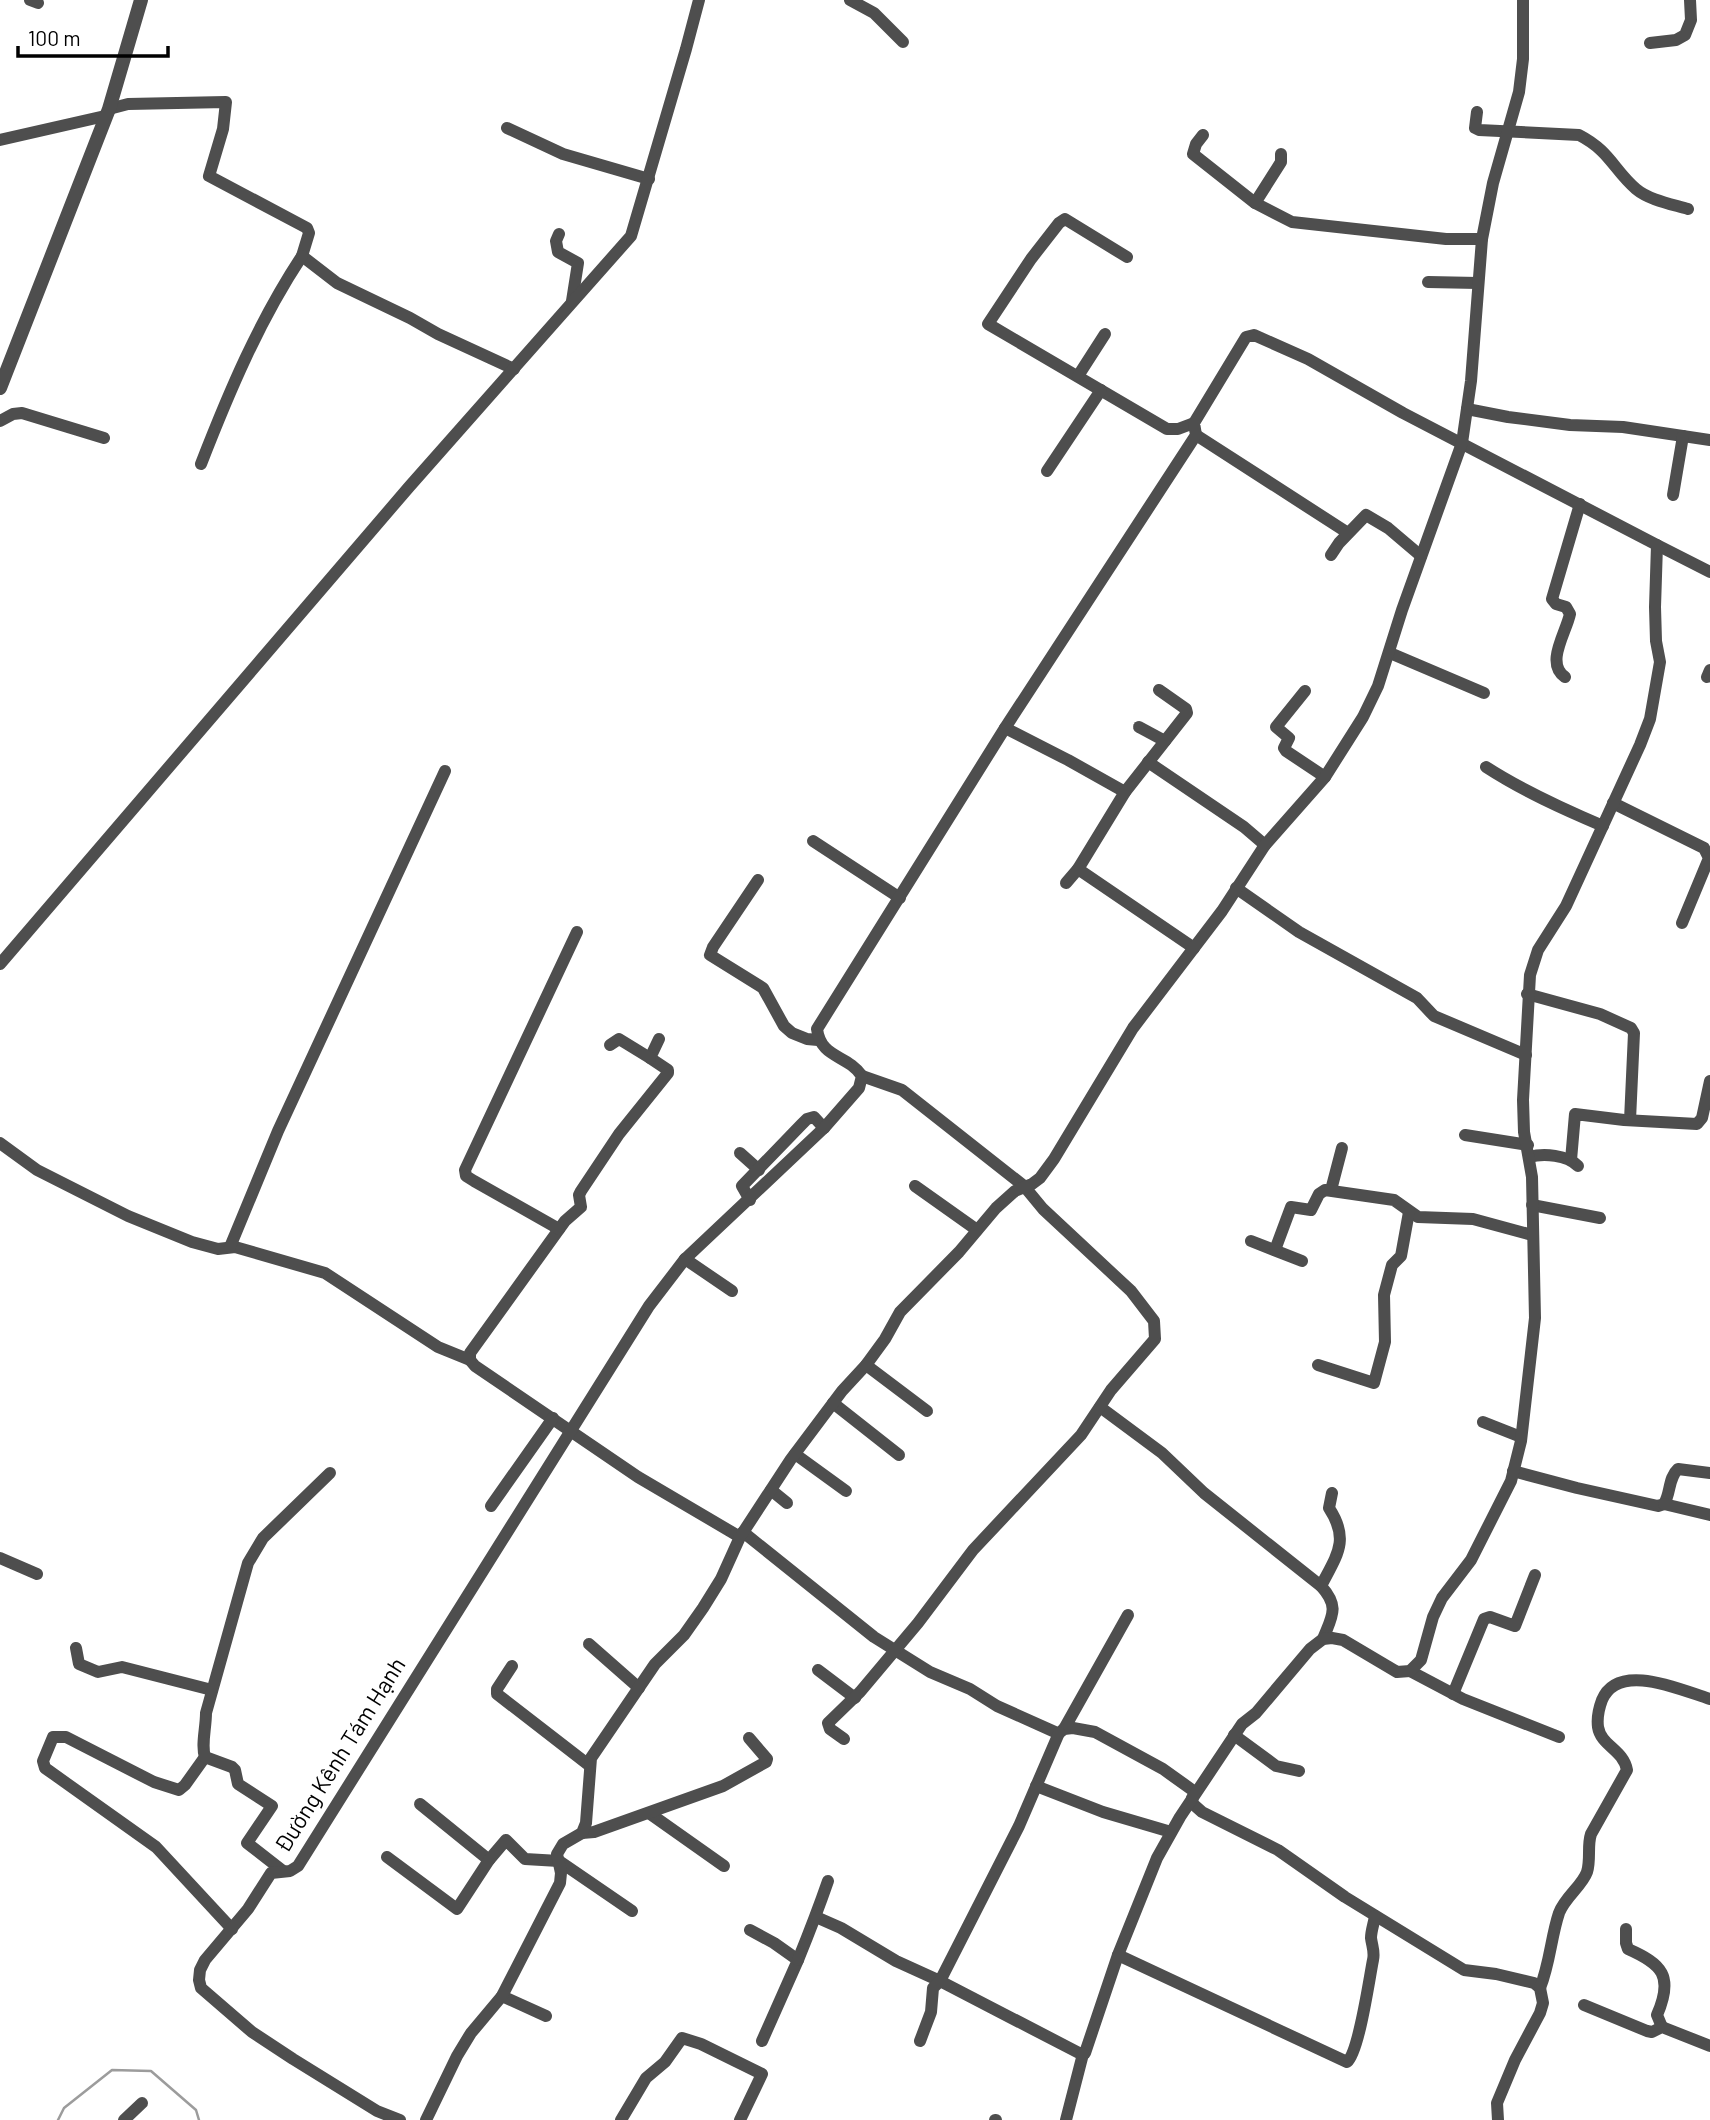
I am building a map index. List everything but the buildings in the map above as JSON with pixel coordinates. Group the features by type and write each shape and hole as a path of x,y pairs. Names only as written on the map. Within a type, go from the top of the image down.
{"street":[{"path":"0,388 107,113 141,0"},
{"path":"0,964 400,498 631,236 698,0"},
{"path":"850,0 874,13 903,42"},
{"path":"582,1833 586,1823 592,1758 655,1664 684,1635 703,1608 721,1579 742,1534 795,1454 866,1365 900,1312 996,1208 1024,1186 1040,1178 1133,1028 1194,948 1265,845 1325,778 1363,717 1390,653 1421,556 1462,443 1471,381 1482,239 1493,183 1509,132 1523,59 1523,0"},
{"path":"1650,43 1676,40 1685,35 1691,20 1690,0"},
{"path":"0,141 107,113 128,104 226,102 223,129 209,176 307,229 309,233 302,256 254,340 201,464"},
{"path":"1477,112 1475,128 1579,135 1592,141 1607,154 1635,188 1646,195 1688,209"},
{"path":"507,128 563,154 649,179"},
{"path":"1203,135 1196,144 1194,154 1255,203 1292,222 1446,239 1482,239"},
{"path":"1255,203 1282,162 1281,154"},
{"path":"1128,257 1065,219 1031,259 988,322 989,326 1167,429 1195,429 1348,533"},
{"path":"559,234 556,241 558,252 578,263 572,302"},
{"path":"302,256 337,283 514,369"},
{"path":"1428,282 1478,284"},
{"path":"1078,376 1105,334"},
{"path":"844,1739 830,1729 828,1723 855,1698 973,1550 1081,1435 1155,1339 1154,1321 1131,1291 1044,1209 1024,1186 902,1090 862,1076 857,1069 824,1049 818,1041 817,1029 1195,429 1246,337 1254,335 1308,359 1403,413 1710,572"},
{"path":"1047,471 1101,390"},
{"path":"1467,409 1521,419 1570,425 1623,427 1710,440"},
{"path":"0,421 13,414 22,413 104,438"},
{"path":"1673,495 1683,436"},
{"path":"1565,677 1555,663 1570,614 1566,607 1556,604 1552,599 1580,504"},
{"path":"1331,555 1348,533 1365,516 1369,516 1421,556"},
{"path":"1410,1671 1421,1660 1433,1617 1442,1598 1471,1560 1511,1481 1521,1437 1535,1318 1532,1205 1523,1100 1527,1055 1527,994 1538,950 1566,906 1650,719 1660,662 1655,607 1657,545"},
{"path":"1390,653 1484,693"},
{"path":"1066,883 1078,869 1125,792 1187,713 1186,709 1158,690"},
{"path":"1305,691 1276,727 1289,738 1284,748 1286,751 1325,778"},
{"path":"1139,727 1165,741"},
{"path":"1005,728 1125,792"},
{"path":"1148,762 1244,827 1265,845"},
{"path":"1486,767 1510,783 1603,826"},
{"path":"230,1247 278,1131 445,771"},
{"path":"1614,803 1704,848 1708,853 1709,858 1682,923"},
{"path":"813,841 900,898"},
{"path":"1078,869 1194,948"},
{"path":"758,880 710,955 764,988 785,1026 792,1033 818,1041"},
{"path":"1236,888 1299,932 1417,998 1434,1016 1527,1055"},
{"path":"559,1229 466,1176 465,1170 577,932"},
{"path":"1527,994 1600,1014 1631,1028 1634,1033 1630,1121"},
{"path":"470,1360 470,1353 559,1229 581,1207 581,1191 618,1134 668,1073 668,1070 619,1039 610,1045"},
{"path":"650,1058 659,1039"},
{"name":"Đường Kênh Tám Hạnh","path":"400,2120 377,2111 252,2032 201,1988 200,1970 205,1960 248,1909 271,1873 290,1871 298,1866 649,1306 685,1259 824,1128 859,1088 862,1076"},
{"path":"1465,1135 1574,1163 1575,1114 1630,1121 1697,1124 1702,1118 1710,1081"},
{"path":"750,1200 742,1187 807,1118 816,1118 824,1128"},
{"path":"0,1143 37,1170 128,1216 192,1242 218,1249 230,1247 325,1273 438,1347 470,1360 638,1477 742,1534 874,1637 930,1672 970,1689 997,1706 1061,1731 1083,1728 1096,1732 1163,1769 1194,1795"},
{"path":"1331,1190 1342,1149"},
{"path":"740,1153 759,1170"},
{"path":"915,1186 977,1230"},
{"path":"1275,1251 1291,1207 1311,1210 1321,1191 1331,1190 1394,1200 1409,1212 1426,1219 1473,1219 1532,1235"},
{"path":"1532,1205 1600,1218"},
{"path":"1318,1365 1374,1383 1385,1342 1384,1295 1392,1265 1401,1256 1409,1212"},
{"path":"1251,1241 1302,1261"},
{"path":"685,1259 733,1291"},
{"path":"866,1365 927,1411"},
{"path":"833,1403 899,1455"},
{"path":"1066,2120 1083,2054 1086,2053 1118,1955 1171,1832 1242,1724 1265,1703 1310,1649 1323,1639 1334,1612 1333,1601 1321,1586 1204,1493 1162,1453 1100,1407"},
{"path":"491,1506 553,1418"},
{"path":"1483,1423 1521,1437"},
{"path":"795,1454 846,1491"},
{"path":"1664,1504 1671,1480 1678,1469 1710,1474"},
{"path":"1513,1471 1577,1488 1710,1515"},
{"path":"232,1929 156,1847 46,1768 43,1761 53,1738 66,1737 154,1782 179,1790 185,1785 205,1757 203,1742 207,1706 248,1563 263,1538 330,1474"},
{"path":"771,1490 786,1503"},
{"path":"1321,1586 1341,1537 1341,1530 1329,1508 1332,1493"},
{"path":"0,1558 37,1574"},
{"path":"1452,1693 1484,1619 1490,1617 1515,1626 1535,1575"},
{"path":"920,2041 931,2012 933,1988 940,1981 1019,1826 1061,1731 1128,1615"},
{"path":"1323,1639 1343,1640 1397,1672 1410,1671 1452,1693 1559,1737"},
{"path":"589,1644 639,1688"},
{"path":"76,1648 79,1664 98,1672 122,1667 212,1690"},
{"path":"512,1666 497,1693 590,1766"},
{"path":"818,1670 855,1698"},
{"path":"1498,2120 1497,2103 1543,2003 1540,1988 1548,1969 1559,1912 1588,1870 1588,1842 1591,1833 1627,1770 1622,1755 1602,1737 1598,1725 1603,1697 1617,1683 1628,1679 1663,1685 1710,1699"},
{"path":"1234,1735 1276,1766 1298,1771"},
{"path":"426,2120 471,2033 502,1996 560,1883 557,1854 564,1844 582,1833 594,1832 723,1786 766,1762 767,1759 749,1738"},
{"path":"205,1757 236,1770 238,1784 272,1806 247,1843 283,1871"},
{"path":"1036,1786 1103,1812 1171,1832"},
{"path":"1194,1795 1193,1804 1202,1812 1278,1850 1376,1916 1464,1970 1496,1974 1534,1983 1540,1988"},
{"path":"420,1804 489,1860"},
{"path":"649,1813 724,1866"},
{"path":"387,1857 457,1909 489,1860 506,1840 525,1859 559,1861 632,1911"},
{"path":"762,2041 816,1917 828,1881"},
{"path":"1118,1955 1347,2062 1352,2057 1361,2024 1374,1958 1371,1935 1376,1916"},
{"path":"816,1917 841,1928 896,1961 1083,2054"},
{"path":"1626,1929 1628,1949 1648,1958 1661,1971 1663,1996 1657,2015 1662,2027 1710,2046"},
{"path":"750,1930 798,1959"},
{"path":"502,1996 546,2015"},
{"path":"1584,2005 1647,2031 1652,2032 1662,2027"},
{"path":"621,2120 646,2078 665,2062 680,2040 685,2038 762,2074 740,2120"},
{"path":"124,2120 142,2103"}],"waterway":[{"path":"58,2120 64,2108 112,2070 151,2071 196,2110 199,2120"}]}
